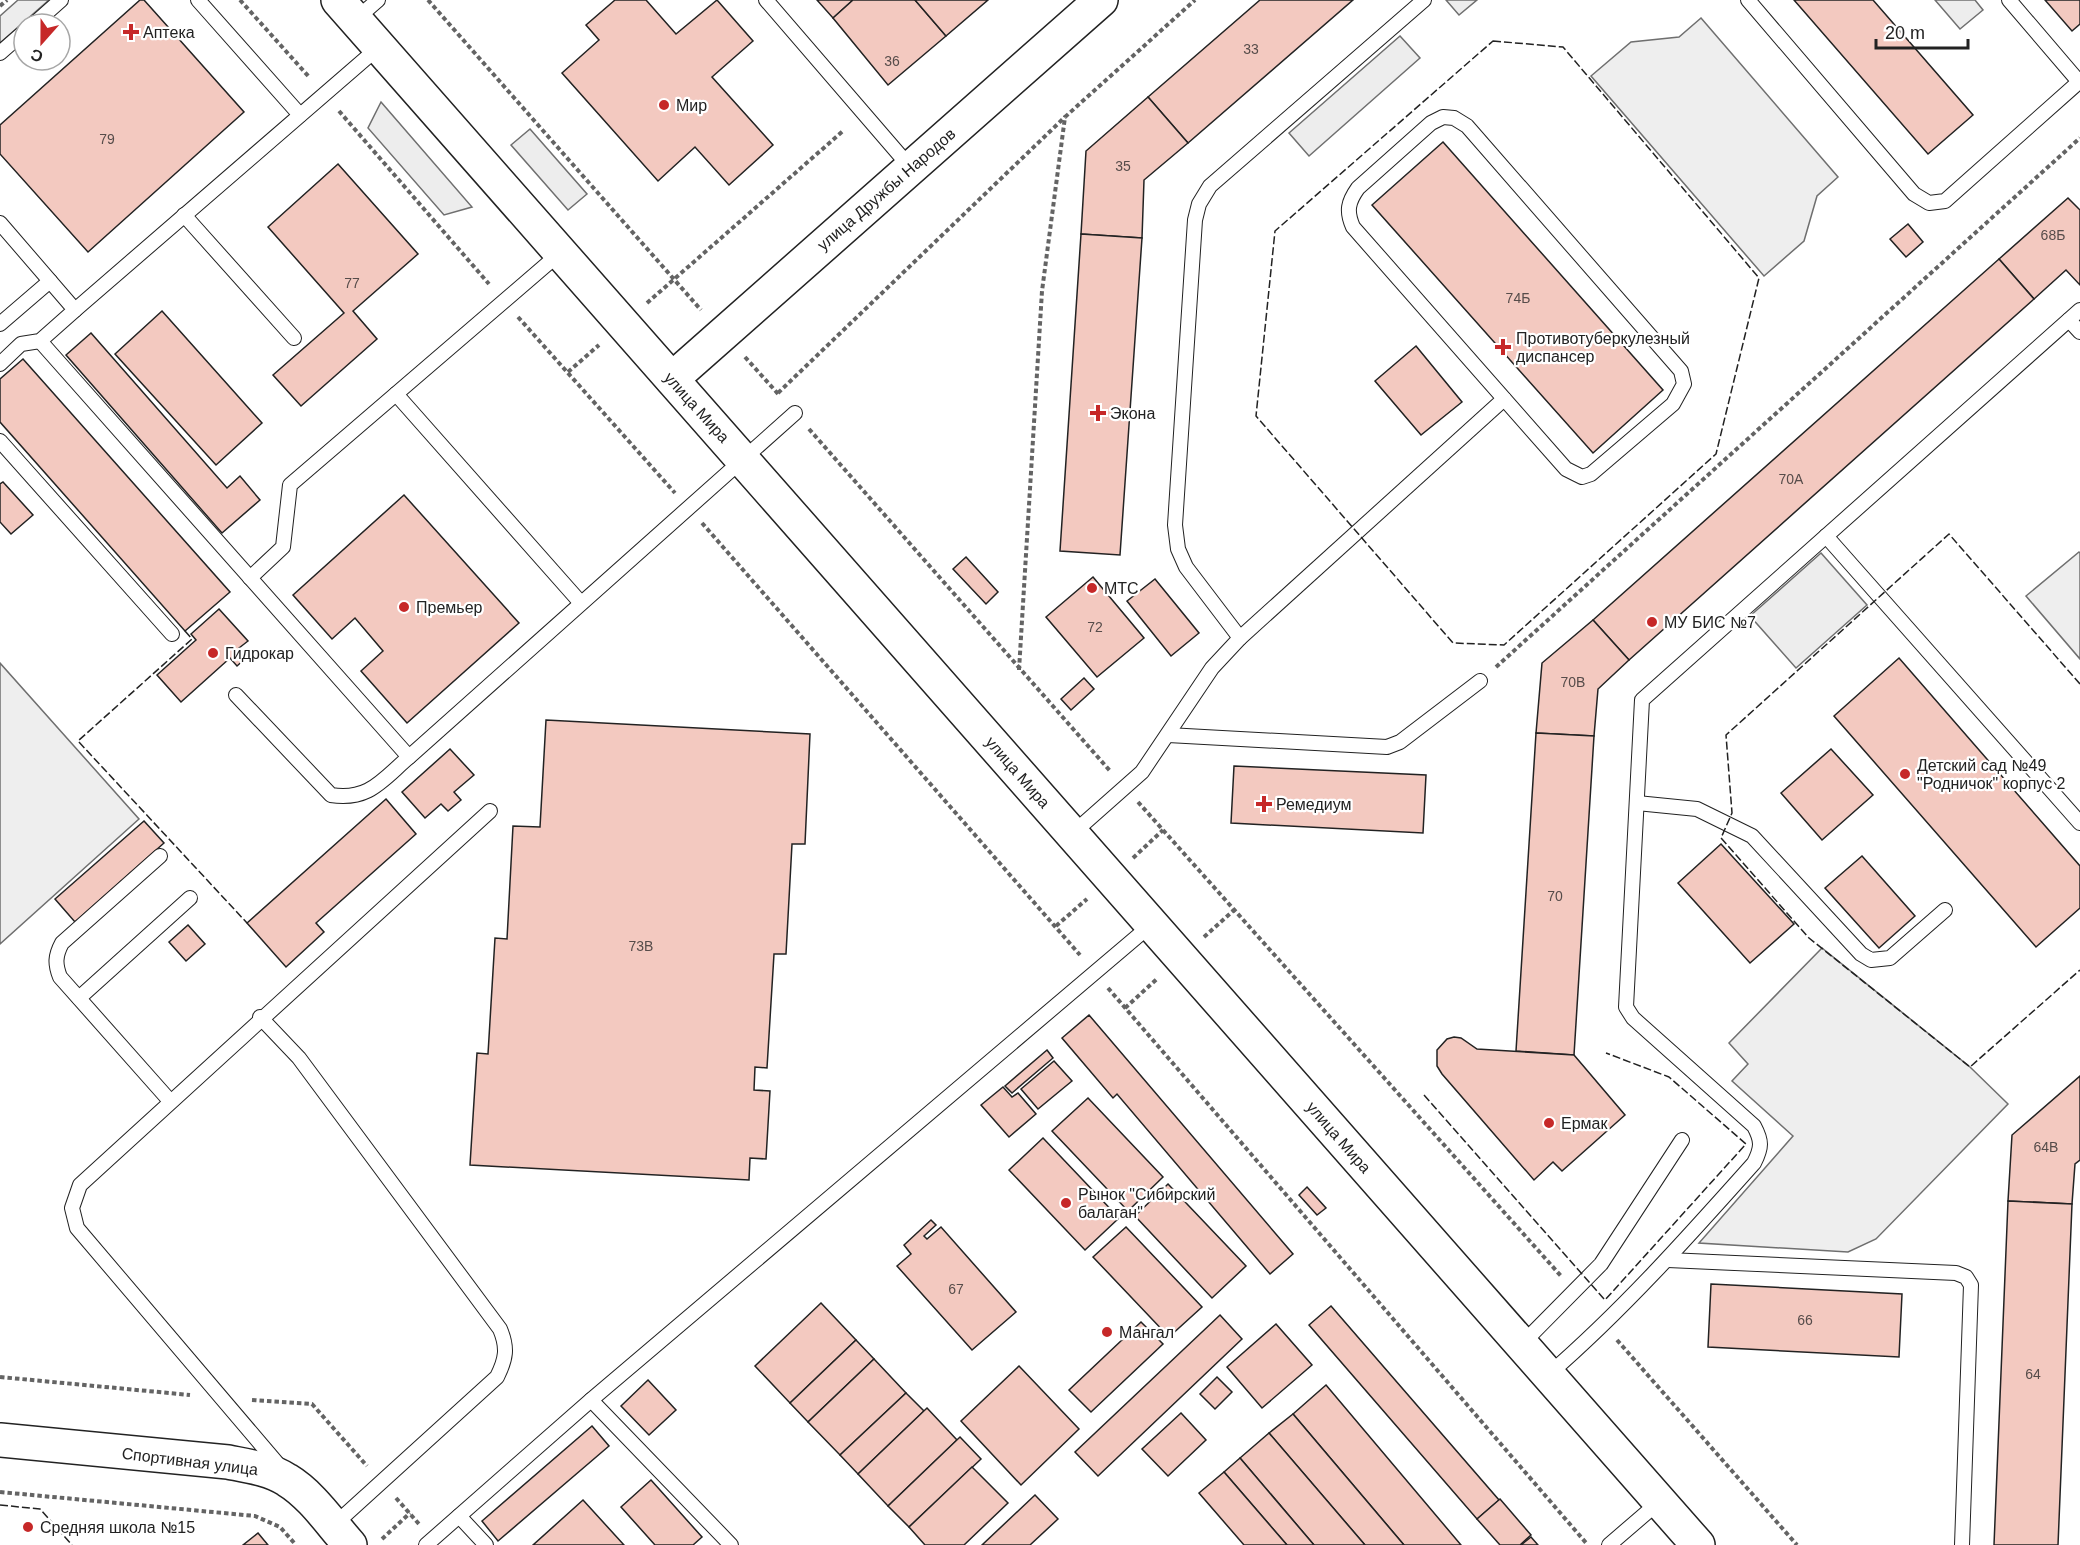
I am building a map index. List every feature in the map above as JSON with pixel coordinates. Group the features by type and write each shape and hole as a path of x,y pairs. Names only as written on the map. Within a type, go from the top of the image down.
{"main road":[{"name":"улица Дружбы Народов","path":"672,379 1101,0"},
{"name":"улица Мира","path":"357,7 379,47 1698,1545"},
{"name":"Спортивная улица","path":"0,1440 228,1462 274,1473 299,1489 342,1536"}],"lane":[{"path":"47,12 61,0"},
{"path":"198,0 300,115"},
{"path":"766,0 910,167"},
{"path":"1240,638 1186,567 1178,549 1174,525 1195,220 1199,204 1210,186 1424,0"},
{"path":"1748,0 1914,194 1929,203 1945,201 2080,82 2009,0"},
{"path":"0,53 12,42"},
{"path":"0,364 21,344 40,341 379,47"},
{"path":"1443,117 1454,118 1467,126 1681,371 1684,384 1682,393 1673,404 1591,474 1582,477 1566,469 1504,399 1353,227 1348,215 1349,200 1358,188 1431,123 1443,117"},
{"path":"184,215 294,338"},
{"path":"0,223 75,310"},
{"path":"250,578 283,547 290,486 560,253"},
{"path":"0,324 50,281"},
{"path":"1548,1375 1605,1325 1668,1260 1754,1163 1761,1149 1761,1140 1754,1126 1633,1018 1626,1007 1642,700 2080,310"},
{"path":"2069,320 2080,332"},
{"path":"40,341 409,758"},
{"path":"396,394 580,602"},
{"path":"1072,834 1142,772 1212,668 1240,638 1504,399"},
{"path":"236,694 332,795 350,798 366,794 795,413"},
{"path":"1,445 172,633"},
{"path":"1826,536 2080,823"},
{"path":"1168,735 1387,747 1400,742 1480,681"},
{"path":"1637,803 1697,809 1752,836 1861,954 1871,960 1890,958 1945,910"},
{"path":"299,1489 77,1228 72,1208 80,1185 260,1017 490,811"},
{"path":"160,856 62,944 57,952 56,966 60,977 170,1101"},
{"path":"79,998 190,898"},
{"path":"426,1545 591,1400 1096,974 1152,924"},
{"path":"260,1017 299,1058 500,1329 506,1344 505,1362 497,1377 342,1536"},
{"path":"1521,1345 1601,1264 1682,1140"},
{"path":"1668,1260 1956,1273 1966,1277 1971,1285 1962,1545"},
{"path":"591,1400 731,1545"},
{"path":"1609,1545 1659,1502"},
{"path":"459,1516 486,1545"}],"path":[{"path":"0,6 7,0"},
{"path":"240,0 688,507 1096,974 1587,1545"},
{"path":"778,393 1065,117 1195,0"},
{"path":"1019,670 1042,291 1065,117"},
{"path":"568,372 843,131"},
{"path":"1480,681 2080,138"},
{"path":"0,1492 255,1516 280,1527 296,1545"},
{"path":"375,1545 410,1513"}],"shaded area":[{"path":"18,0 49,0 35,12 12,12 12,32 0,43 0,16"},
{"path":"1446,0 1477,0 1459,15"},
{"path":"1935,0 1975,0 1983,10 1960,29"},
{"path":"1701,18 1838,177 1817,196 1804,241 1764,276 1591,76 1631,42 1679,37"},
{"path":"1400,36 1420,58 1309,156 1289,133"},
{"path":"381,102 472,207 444,215 368,128"},
{"path":"530,129 587,194 568,210 511,145"},
{"path":"1821,553 1867,605 1796,668 1750,616"},
{"path":"2080,553 2080,659 2026,596"},
{"path":"0,663 139,819 0,944"},
{"path":"1822,948 1970,1067 2008,1104 1876,1239 1848,1252 1699,1243 1793,1136 1732,1081 1748,1064 1729,1043"}],"building":[{"path":"140,0 144,0 244,112 88,252 0,154 0,125 59,72 72,72 72,61"},
{"name":"Мир","path":"615,0 646,0 676,34 717,0 753,41 712,77 773,145 729,185 695,147 658,181 562,73 599,40 586,25"},
{"path":"817,0 853,0 833,18"},
{"path":"853,0 915,0 946,36 888,85 833,18"},
{"path":"915,0 988,0 946,36"},
{"path":"1260,0 1353,0 1188,143 1148,97"},
{"path":"1794,0 1873,0 1973,115 1928,154"},
{"path":"2045,0 2080,0 2080,24 2072,31"},
{"path":"1148,97 1188,143 1144,180 1142,238 1081,234 1086,151"},
{"path":"1443,142 1663,390 1593,453 1372,205"},
{"path":"338,164 418,254 353,311 377,339 301,406 273,375 344,313 268,227"},
{"path":"2068,198 2080,210 2080,285 2066,270 2034,299 1999,259"},
{"path":"1908,224 1923,242 1906,257 1890,239"},
{"path":"1081,234 1142,238 1120,555 1060,551"},
{"path":"1999,259 2034,299 1629,660 1593,620"},
{"path":"162,311 262,423 216,465 115,354"},
{"path":"91,333 227,488 240,476 260,500 222,533 66,355"},
{"path":"1416,346 1462,402 1421,435 1375,381"},
{"path":"23,359 230,592 185,631 0,422 0,379"},
{"path":"3,482 33,515 11,534 0,522 0,484"},
{"name":"Премьер","path":"404,495 519,623 407,723 361,671 383,651 355,618 332,639 293,595"},
{"path":"966,557 998,592 986,604 953,569"},
{"path":"1093,577 1144,638 1097,677 1046,617"},
{"path":"1155,579 1199,633 1171,656 1127,601"},
{"name":"Гидрокар","path":"219,609 248,641 239,648 247,657 237,666 230,658 181,702 157,675 196,640 191,634"},
{"path":"1593,620 1629,660 1598,689 1594,736 1536,733 1542,663"},
{"path":"1899,658 2080,866 2080,908 2036,947 1834,716"},
{"path":"1084,678 1094,689 1071,710 1061,699"},
{"path":"546,720 810,734 805,844 792,844 786,954 774,954 767,1068 755,1067 754,1090 770,1091 766,1159 750,1158 749,1180 470,1165 477,1053 488,1054 495,938 507,939 513,826 540,827"},
{"path":"1536,733 1594,736 1574,1055 1516,1051"},
{"path":"450,749 474,775 454,792 461,800 448,811 441,804 425,818 402,792"},
{"path":"1831,749 1873,795 1822,840 1781,793"},
{"path":"1234,766 1426,775 1423,833 1231,823"},
{"path":"386,799 416,834 316,923 324,932 286,967 247,923"},
{"path":"144,821 164,843 75,922 55,899"},
{"path":"1721,844 1794,924 1750,963 1678,883"},
{"path":"1862,856 1915,916 1879,948 1825,888"},
{"path":"188,925 205,944 186,961 169,942"},
{"path":"1089,1015 1293,1254 1270,1274 1117,1094 1113,1098 1062,1038"},
{"path":"1461,1038 1477,1049 1574,1055 1625,1115 1562,1171 1553,1162 1534,1180 1437,1066 1437,1050 1447,1039"},
{"path":"1047,1050 1053,1058 1012,1093 1005,1086"},
{"path":"1054,1061 1072,1081 1038,1109 1021,1089"},
{"path":"2080,1076 2080,1160 2075,1164 2072,1204 2008,1201 2012,1135"},
{"path":"1003,1087 1012,1097 1018,1093 1036,1114 1009,1137 981,1105"},
{"path":"1088,1098 1163,1177 1128,1211 1052,1131"},
{"path":"1043,1138 1119,1218 1085,1250 1009,1170"},
{"path":"1168,1184 1246,1266 1212,1298 1135,1216"},
{"path":"1307,1187 1326,1208 1317,1215 1299,1195"},
{"path":"2008,1201 2072,1204 2058,1545 1994,1545"},
{"path":"931,1220 936,1225 924,1236 927,1239 941,1227 1016,1312 972,1350 897,1266 911,1254 904,1245"},
{"path":"1126,1227 1202,1307 1169,1337 1093,1257"},
{"path":"1711,1284 1902,1294 1899,1357 1708,1347"},
{"path":"821,1303 856,1340 790,1403 755,1366"},
{"path":"1331,1306 1499,1500 1477,1519 1309,1325"},
{"path":"1220,1315 1242,1339 1098,1476 1075,1452"},
{"path":"1141,1322 1163,1344 1091,1412 1069,1390"},
{"path":"1276,1324 1312,1365 1262,1408 1227,1367"},
{"path":"856,1340 874,1359 808,1422 790,1403"},
{"path":"874,1359 906,1393 840,1455 808,1422"},
{"path":"1019,1366 1079,1429 1021,1485 961,1421"},
{"path":"1217,1377 1232,1392 1215,1409 1200,1394"},
{"path":"648,1380 676,1410 649,1435 621,1406"},
{"path":"1326,1385 1461,1545 1404,1545 1293,1414"},
{"path":"906,1393 924,1411 858,1474 840,1455"},
{"path":"927,1408 957,1440 888,1506 858,1474"},
{"path":"1181,1413 1206,1440 1168,1476 1142,1449"},
{"path":"1293,1414 1404,1545 1365,1545 1269,1433"},
{"path":"592,1426 609,1446 498,1541 482,1521"},
{"path":"1269,1433 1365,1545 1314,1545 1240,1458"},
{"path":"960,1437 981,1459 909,1527 888,1506"},
{"path":"1240,1458 1314,1545 1287,1545 1224,1472"},
{"path":"972,1467 1008,1503 964,1545 925,1545 909,1527"},
{"path":"1224,1472 1287,1545 1244,1545 1199,1493"},
{"path":"651,1480 702,1537 693,1545 655,1545 621,1507"},
{"path":"1035,1495 1058,1519 1030,1545 982,1545"},
{"path":"1500,1499 1531,1535 1520,1545 1500,1545 1477,1519"},
{"path":"583,1500 624,1545 533,1545"},
{"path":"258,1533 268,1545 243,1545"},
{"path":"1531,1537 1538,1545 1521,1545"}],"fence":[{"path":"1493,41 1563,47 1759,278 1716,454 1504,645 1453,643 1256,416 1275,231 1493,41"},
{"path":"2080,684 1949,534 1726,735 1732,813 1721,838 1809,938 1970,1067 2080,970"},
{"path":"185,631 192,639 78,741 247,923"},
{"path":"1424,1095 1605,1300 1746,1144 1669,1077 1606,1053"},
{"path":"0,1505 40,1509 72,1545"}],"place":[{"name":"Аптека","path":"131,32"},
{"name":"Мир","path":"664,105"},
{"name":"Противотуберкулезный диспансер","path":"1503,347"},
{"name":"Экона","path":"1098,413"},
{"name":"МТС","path":"1092,588"},
{"name":"Премьер","path":"404,607"},
{"name":"МУ БИС №7","path":"1652,622"},
{"name":"Гидрокар","path":"213,653"},
{"name":"Детский сад №49 \"Родничок\" корпус 2","path":"1905,774"},
{"name":"Ремедиум","path":"1264,804"},
{"name":"Ермак","path":"1549,1123"},
{"name":"Рынок \"Сибирский балаган\"","path":"1066,1203"},
{"name":"Мангал","path":"1107,1332"},
{"name":"Средняя школа №15","path":"28,1527"}]}
